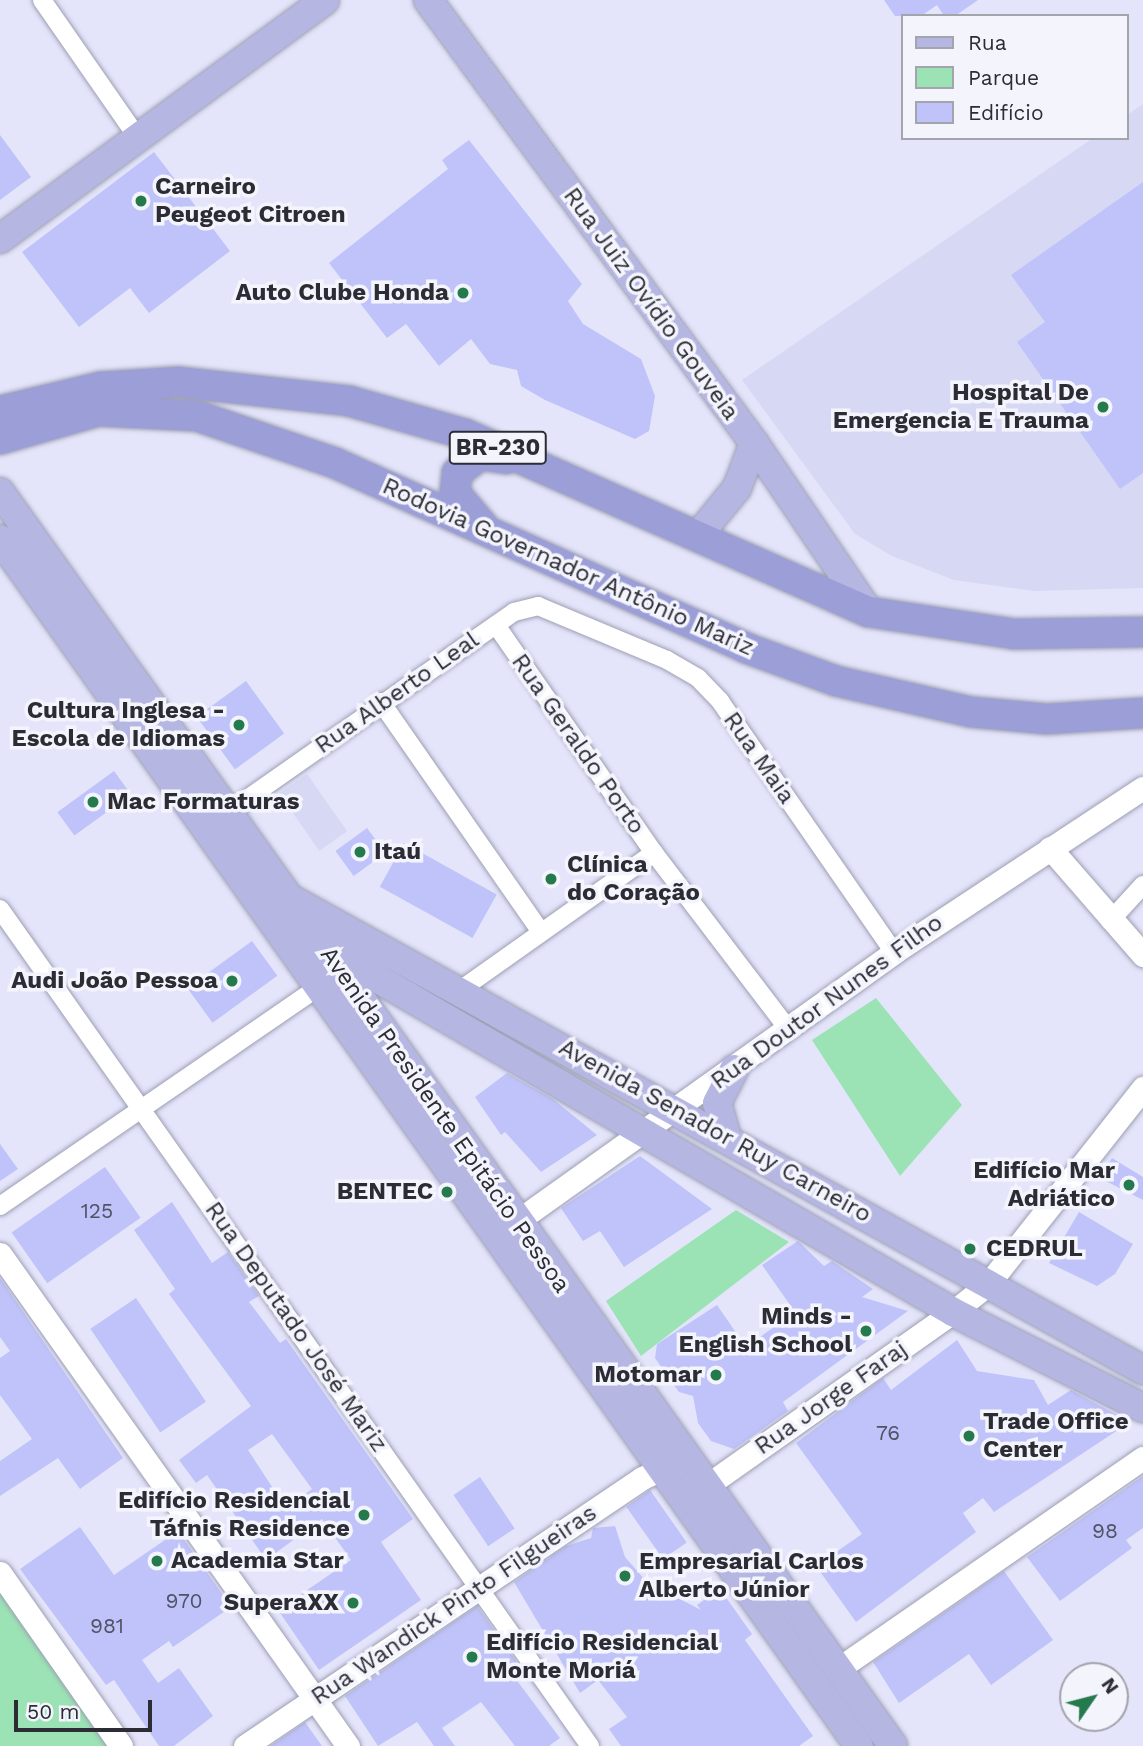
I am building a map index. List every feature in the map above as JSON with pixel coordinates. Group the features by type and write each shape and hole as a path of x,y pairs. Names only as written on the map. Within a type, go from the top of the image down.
{"highway":[{"name":"BR-230","path":"0,411 101,387 178,382 262,387 407,414 554,473 869,611 1014,634 1143,632"},
{"name":"Rodovia Governador Antônio Mariz","path":"0,439 98,411 197,416 335,463 746,648 908,701 1047,719 1143,713"},
{"path":"505,541 460,503 454,483 461,467 473,457 495,456 554,473"}],"main road":[{"path":"0,239 136,135 326,0"},
{"name":"Rua Juiz Ovídio Gouveia","path":"428,0 754,443 869,611"},
{"path":"697,537 737,488 754,443"},
{"name":"Avenida Presidente Epitácio Pessoa","path":"0,492 516,1222 664,1453 859,1746"},
{"name":"Avenida Presidente Epitácio Pessoa","path":"0,539 664,1453 709,1484 894,1746"},
{"name":"Avenida Senador Ruy Carneiro","path":"286,896 726,1134 1143,1370"},
{"path":"285,934 322,946"},
{"name":"Avenida Senador Ruy Carneiro","path":"322,946 953,1312 1143,1408"},
{"path":"726,1134 717,1103 734,1069"}],"street":[{"path":"42,0 136,135"},
{"name":"Rua Alberto Leal","path":"227,813 381,702 526,607 538,606 576,621"},
{"name":"Rua Maia","path":"576,621 667,660 707,687 894,953"},
{"name":"Rua Geraldo Porto","path":"496,625 654,853 789,1029"},
{"path":"381,702 539,929"},
{"name":"Rua Doutor Nunes Filho","path":"516,1222 894,953 1143,788"},
{"path":"1050,848 1110,921 1143,955"},
{"path":"459,990 539,929 654,853"},
{"path":"1110,921 1143,885"},
{"name":"Rua Deputado José Mariz","path":"0,909 590,1746"},
{"path":"0,1206 144,1111 322,985"},
{"name":"Rua Jorge Faraj","path":"709,1484 953,1312 988,1284 1143,1088"},
{"path":"0,1254 348,1746"},
{"name":"Rua Wandick Pinto Filgueiras","path":"246,1746 479,1587 664,1453"},
{"path":"838,1669 1143,1458"},
{"path":"0,1573 121,1746"}],"shaded area":[{"path":"1143,104 1143,588 1034,591 954,580 892,556 855,534 742,380 1090,140 1129,140 1129,114"},
{"path":"307,774 347,831 319,851 279,794"}],"green space":[{"path":"876,998 962,1105 900,1176 812,1040"},
{"path":"736,1210 789,1242 641,1356 606,1301"},
{"path":"0,1588 111,1746 0,1746"}],"building":[{"path":"884,0 978,0 958,14 943,14 937,5 924,14 895,16"},
{"path":"0,135 31,177 0,200"},
{"name":"Auto Clube Honda","path":"469,140 582,284 568,301 583,324 641,359 655,396 649,431 635,439 545,400 521,386 517,370 490,364 471,339 439,366 406,324 387,338 329,263 448,169 442,160"},
{"name":"Carneiro Peugeot Citroen","path":"154,152 230,251 149,313 130,288 79,327 22,252"},
{"name":"Hospital De Emergencia E Trauma","path":"1143,182 1143,473 1120,489 1017,342 1045,322 1011,275"},
{"name":"Cultura Inglesa - Escola de Idiomas","path":"246,681 284,734 235,769 197,717"},
{"name":"Mac Formaturas","path":"114,771 131,794 74,836 57,812"},
{"name":"Itaú","path":"367,828 385,853 354,876 335,851"},
{"path":"404,843 497,894 472,938 380,887"},
{"name":"Audi João Pessoa","path":"252,941 277,976 213,1023 187,988"},
{"path":"507,1073 553,1099 597,1135 541,1172 505,1132 501,1135 475,1097"},
{"path":"0,1144 18,1169 0,1181"},
{"path":"640,1156 712,1209 624,1267 600,1231 583,1241 561,1208"},
{"name":"Edifício Mar Adriático","path":"1112,1158 1143,1177 1143,1200 1100,1178"},
{"path":"105,1167 141,1218 47,1283 12,1232"},
{"path":"172,1202 212,1263 228,1252 259,1296 249,1302 280,1343 286,1339 413,1519 381,1542 421,1600 319,1670 278,1610 351,1560 322,1519 266,1560 207,1475 196,1483 179,1460 251,1406 169,1294 175,1289 134,1230","holes":["272,1434 312,1489 286,1508 248,1450"]},
{"path":"1079,1212 1133,1244 1115,1274 1097,1286 1049,1263"},
{"path":"798,1241 824,1266 832,1261 873,1289 862,1297 908,1311 783,1402 788,1411 734,1449 711,1441 698,1423 693,1396 679,1392 655,1358 657,1344 717,1305 746,1347 795,1312 762,1265"},
{"path":"0,1278 123,1458 80,1489 58,1458 0,1496 0,1461 32,1439 0,1395 0,1358 10,1351 0,1337"},
{"path":"136,1298 206,1402 160,1432 90,1329"},
{"path":"957,1340 977,1371 1034,1380 1048,1405 1071,1390 1130,1422 994,1512 983,1498 963,1513 976,1532 856,1622 816,1566 862,1534 796,1443 883,1378 891,1390"},
{"path":"1143,1476 1143,1528 1126,1540 1132,1548 1060,1601 1027,1557"},
{"path":"480,1477 515,1528 488,1546 453,1495"},
{"path":"650,1490 687,1542 663,1559 626,1507"},
{"path":"615,1526 625,1557 646,1581 701,1610 697,1605 720,1589 752,1634 745,1640 813,1736 799,1746 621,1746 609,1729 627,1717 598,1680 580,1693 514,1582 566,1546 591,1538 593,1528"},
{"path":"80,1527 114,1575 178,1531 231,1607 173,1647 169,1641 142,1660 158,1683 179,1668 213,1716 174,1746 159,1746 114,1680 106,1685 20,1569"},
{"path":"1004,1571 1053,1640 991,1685 969,1654 899,1703 873,1662"},
{"path":"477,1606 524,1672 515,1678 560,1738 549,1746 515,1746 481,1702 442,1728 455,1746 434,1746 417,1722 378,1746 345,1696"},
{"path":"305,1722 322,1746 270,1746 272,1745"}],"place":[{"name":"Carneiro Peugeot Citroen","path":"141,201"},
{"name":"Auto Clube Honda","path":"463,293"},
{"name":"Hospital De Emergencia E Trauma","path":"1103,407"},
{"name":"Cultura Inglesa - Escola de Idiomas","path":"239,725"},
{"name":"Mac Formaturas","path":"93,802"},
{"name":"Itaú","path":"360,852"},
{"name":"Clínica do Coração","path":"551,879"},
{"name":"Audi João Pessoa","path":"232,981"},
{"name":"Edifício Mar Adriático","path":"1129,1185"},
{"name":"BENTEC","path":"447,1192"},
{"name":"CEDRUL","path":"970,1249"},
{"name":"Minds - English School","path":"866,1331"},
{"name":"Motomar","path":"716,1375"},
{"name":"Trade Office Center","path":"969,1436"},
{"name":"Edifício Residencial Táfnis Residence","path":"364,1515"},
{"name":"Academia Star","path":"157,1561"},
{"name":"Empresarial Carlos Alberto Júnior","path":"625,1576"},
{"name":"SuperaXX","path":"353,1603"},
{"name":"Edifício Residencial Monte Moriá","path":"472,1657"}]}
